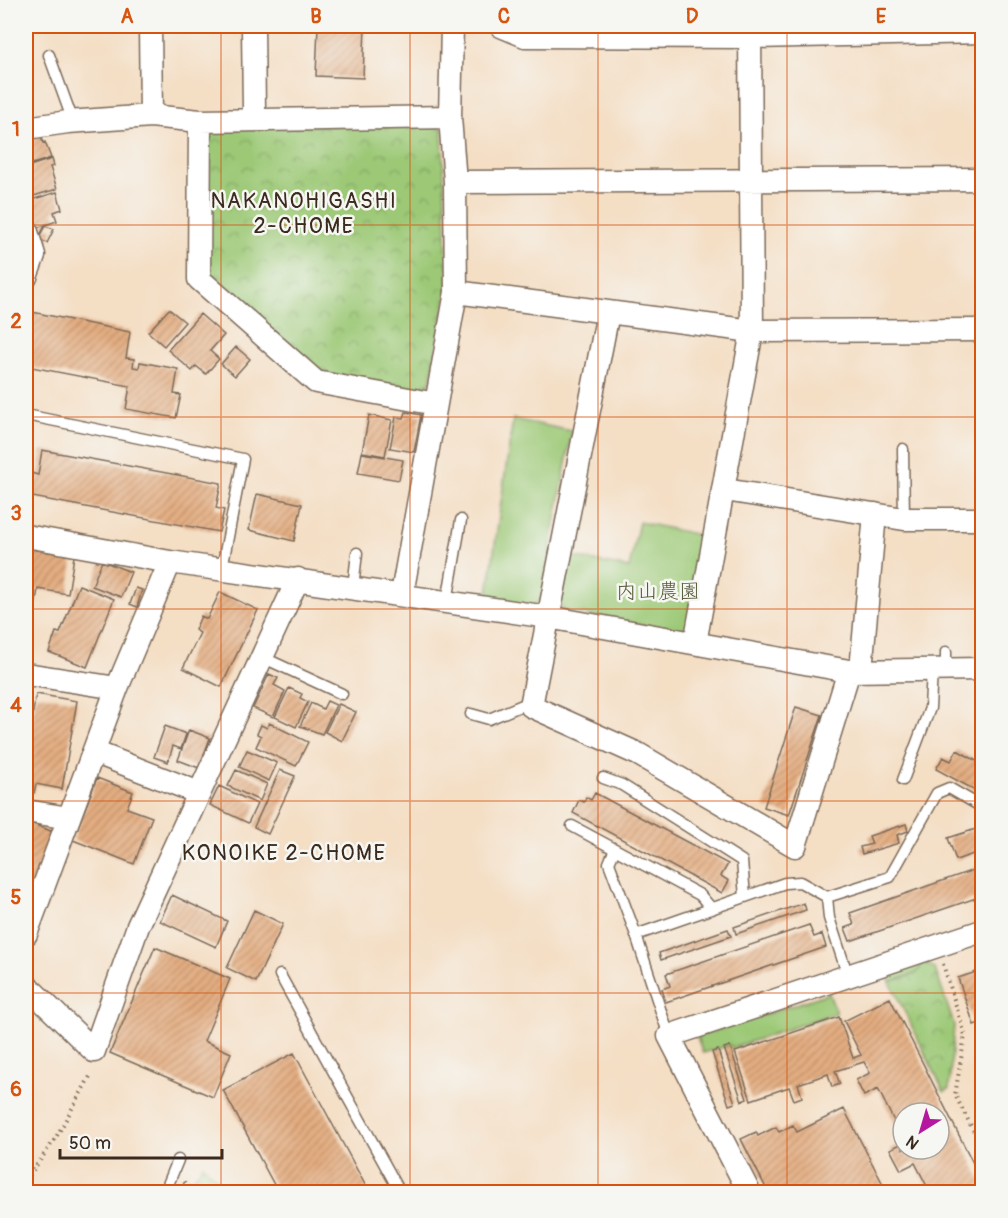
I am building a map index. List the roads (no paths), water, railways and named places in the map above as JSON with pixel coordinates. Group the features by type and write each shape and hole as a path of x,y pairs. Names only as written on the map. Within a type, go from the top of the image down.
{"street":[{"path":"150,26 151,116"},
{"path":"253,26 254,111 257,120"},
{"path":"402,594 456,292 455,182 450,117 452,26"},
{"path":"501,26 525,36 750,31 982,32"},
{"path":"695,643 725,490 752,331 750,31"},
{"path":"26,128 68,122 151,116 200,121 450,117"},
{"path":"200,121 199,279 316,382 436,404"},
{"path":"455,182 982,179"},
{"path":"26,229 34,255 26,277"},
{"path":"456,292 752,331 982,330"},
{"path":"608,313 531,706 638,754 795,846 855,670 875,514"},
{"path":"725,490 904,519 982,519"},
{"path":"26,536 170,562 402,594 547,617 855,670 941,664 982,669"},
{"path":"26,934 117,688 170,562"},
{"path":"26,985 94,1051 138,926 298,579"},
{"path":"26,674 117,688"},
{"path":"94,752 199,793"},
{"path":"26,811 69,818"},
{"path":"749,1192 669,1036 982,931"}],"lane":[{"path":"49,56 70,113 68,122"},
{"path":"26,415 243,459 222,568"},
{"path":"903,449 904,519"},
{"path":"447,602 461,520"},
{"path":"353,587 357,553"},
{"path":"262,657 342,694"},
{"path":"903,780 930,708 941,664"},
{"path":"471,714 489,719 532,701"},
{"path":"603,778 622,785 742,861 745,897"},
{"path":"636,935 785,883 800,882 827,897 890,877 937,793 949,788 982,807"},
{"path":"572,826 700,895 712,909"},
{"path":"615,849 609,863 636,935 669,1036"},
{"path":"827,897 829,918 848,976"},
{"path":"280,975 400,1192"},
{"path":"165,1192 178,1160"}],"district":[{"name":"NAKANOHIGASHI 2-CHOME","path":"304,212"},
{"name":"KONOIKE 2-CHOME","path":"284,852"}],"park label":[{"name":"内山農園","path":"658,591"}]}
